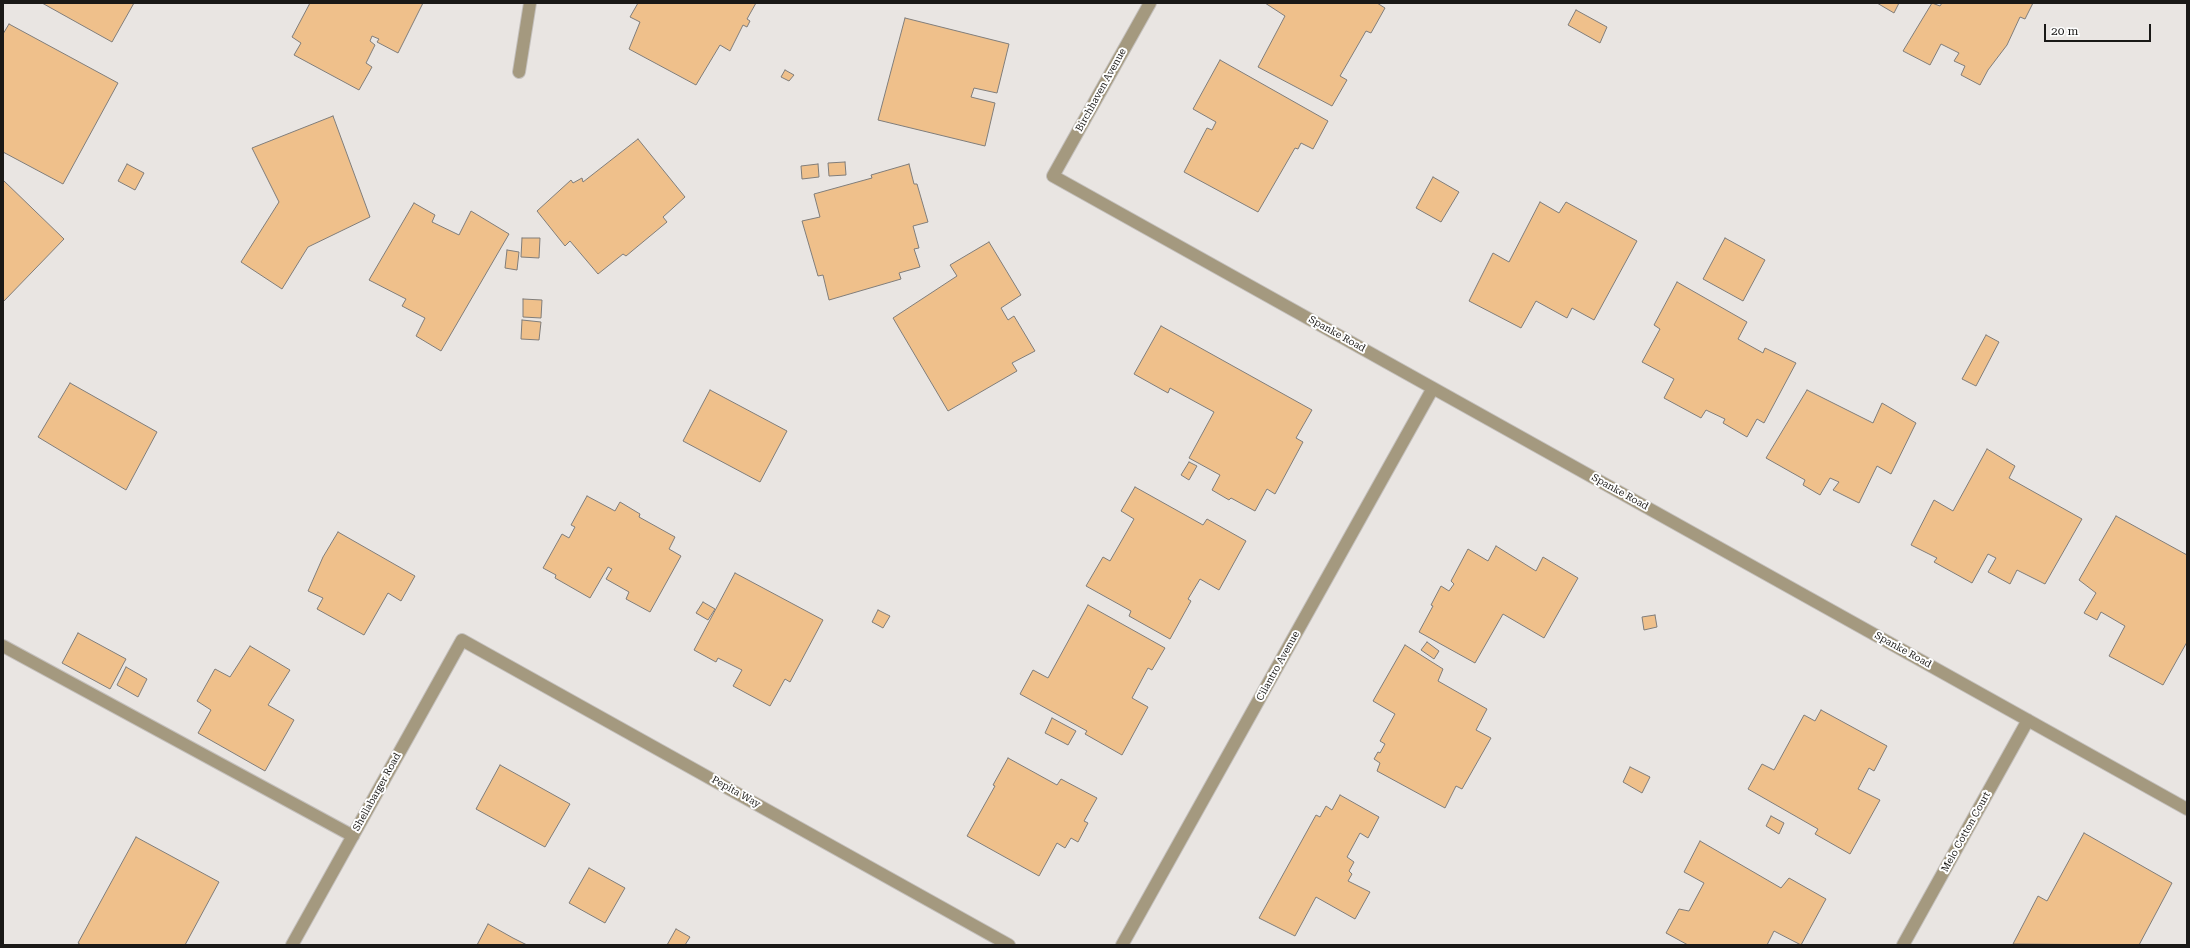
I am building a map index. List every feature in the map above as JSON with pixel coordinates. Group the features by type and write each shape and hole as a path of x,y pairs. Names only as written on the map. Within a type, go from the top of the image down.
{"street":[{"path":"519,72 530,3"},
{"name":"Birchhaven Avenue","path":"1053,176 1150,3"},
{"name":"Spanke Road","path":"1053,176 2187,809"},
{"name":"Cilantro Avenue","path":"1122,945 1433,388"},
{"name":"Shellabarger Road","path":"292,945 462,640"},
{"name":"Pepita Way","path":"462,640 1009,945"},
{"path":"3,646 352,836"},
{"name":"Melo Cotton Court","path":"1903,945 2028,720"}],"building":[{"path":"42,3 134,3 112,42"},
{"path":"310,3 423,3 398,53 377,42 379,39 372,36 370,41 375,45 366,63 372,67 359,90 294,55 301,43 292,37"},
{"path":"638,3 756,3 747,19 750,21 747,27 743,25 730,51 720,45 696,85 629,49 640,22 630,17"},
{"path":"1265,3 1377,3 1385,8 1371,33 1366,31 1340,76 1347,80 1332,106 1258,67 1285,16"},
{"path":"1877,3 1899,3 1894,13"},
{"path":"1932,3 1940,6 1942,3 2033,3 2025,19 2020,17 2007,45 1988,70 1980,85 1961,75 1965,66 1954,61 1959,53 1941,44 1930,65 1903,51"},
{"path":"1576,10 1607,27 1600,43 1568,25"},
{"path":"905,18 1009,44 997,93 974,88 971,97 995,103 985,146 878,120"},
{"path":"9,24 118,83 63,184 3,152 3,34"},
{"path":"1220,60 1328,121 1313,149 1301,143 1298,149 1295,148 1258,212 1184,172 1207,128 1212,130 1216,122 1193,109"},
{"path":"785,70 794,75 789,81 781,77"},
{"path":"333,116 370,217 308,247 282,289 241,262 279,202 252,148"},
{"path":"638,139 685,197 663,217 667,222 626,256 623,254 598,274 570,241 565,246 537,211 571,180 573,183 582,178 583,182"},
{"path":"845,162 846,175 829,176 828,163"},
{"path":"127,164 144,173 135,190 118,181"},
{"path":"818,164 819,177 802,179 801,166"},
{"path":"909,164 914,184 917,184 928,222 913,226 919,248 914,249 920,267 899,273 901,279 829,300 823,275 818,276 802,221 820,217 814,194 872,178 871,175"},
{"path":"1433,177 1459,192 1441,222 1416,208"},
{"path":"3,180 64,239 3,302"},
{"path":"1540,202 1559,213 1566,202 1637,241 1594,320 1572,308 1567,318 1536,301 1521,328 1469,301 1493,253 1509,262"},
{"path":"414,203 435,215 432,222 459,235 471,211 509,234 441,351 416,336 425,318 402,306 406,299 369,280"},
{"path":"522,238 540,238 539,258 521,257"},
{"path":"1725,238 1765,260 1743,301 1703,279"},
{"path":"989,242 1021,295 1001,308 1008,320 1014,316 1035,351 1012,363 1017,371 948,411 893,318 957,276 950,265"},
{"path":"507,250 519,252 517,270 505,268"},
{"path":"1677,282 1747,322 1738,339 1763,353 1765,348 1796,363 1764,423 1757,419 1747,437 1723,423 1725,419 1706,410 1701,418 1664,398 1674,379 1642,362 1660,329 1654,325"},
{"path":"523,299 542,300 541,318 523,317"},
{"path":"522,320 541,322 539,340 521,339"},
{"path":"1161,326 1312,410 1296,438 1303,442 1275,494 1267,489 1255,511 1231,498 1229,500 1212,490 1220,475 1189,458 1214,412 1170,388 1168,393 1134,374"},
{"path":"1986,335 1999,342 1976,386 1962,379"},
{"path":"70,383 157,432 126,490 38,437"},
{"path":"710,390 787,431 760,482 683,441"},
{"path":"1807,390 1873,423 1882,403 1916,423 1891,474 1877,466 1859,503 1833,490 1839,482 1830,478 1820,495 1803,485 1805,480 1766,458"},
{"path":"1987,449 2015,466 2009,478 2082,519 2045,584 2017,570 2010,584 1988,572 1996,558 1988,554 1972,583 1934,562 1937,558 1911,545 1934,500 1953,511"},
{"path":"1189,462 1197,466 1189,480 1181,475"},
{"path":"1135,487 1203,525 1207,519 1246,541 1219,590 1200,579 1188,599 1191,601 1170,639 1129,616 1131,611 1086,586 1103,557 1110,561 1134,519 1121,511"},
{"path":"587,496 615,511 620,502 640,514 639,517 675,537 669,549 681,556 650,612 626,599 629,592 606,579 612,569 608,567 590,598 555,578 556,575 543,568 562,534 569,538 575,527 571,525"},
{"path":"2116,516 2187,555 2187,642 2163,685 2109,656 2125,626 2101,612 2097,620 2084,613 2096,593 2079,580"},
{"path":"338,532 415,576 401,601 388,593 364,635 317,609 323,598 308,591 323,557"},
{"path":"1496,546 1536,571 1543,557 1578,578 1544,638 1503,614 1475,663 1419,632 1433,606 1431,605 1441,586 1449,591 1454,584 1451,581 1468,549 1488,561"},
{"path":"735,573 823,620 790,682 785,679 770,706 733,686 742,670 718,658 716,662 694,650"},
{"path":"703,602 715,609 708,620 696,613"},
{"path":"1088,605 1165,648 1152,670 1148,668 1132,698 1148,707 1122,755 1085,734 1087,731 1020,694 1033,670 1048,678"},
{"path":"878,610 890,616 883,628 872,622"},
{"path":"1655,615 1657,627 1644,630 1642,617"},
{"path":"78,633 126,659 110,689 62,663"},
{"path":"1427,642 1439,651 1434,659 1421,650"},
{"path":"1405,645 1443,669 1438,681 1487,709 1476,730 1491,738 1462,789 1456,786 1445,808 1377,771 1380,763 1374,759 1378,752 1380,753 1385,744 1380,741 1395,714 1373,701"},
{"path":"250,646 290,670 268,705 294,720 265,771 198,733 211,710 197,701 215,669 230,677"},
{"path":"126,667 147,679 138,697 117,685"},
{"path":"1821,710 1887,746 1874,771 1869,768 1858,789 1880,800 1850,854 1815,834 1818,829 1748,789 1762,764 1774,770 1804,715 1815,721"},
{"path":"1052,718 1076,731 1068,745 1045,733"},
{"path":"1008,758 1057,785 1061,779 1097,798 1084,821 1088,823 1078,842 1071,838 1065,848 1057,843 1039,876 967,836 995,786 993,785"},
{"path":"500,765 570,804 545,847 476,809"},
{"path":"1630,767 1650,777 1642,793 1623,782"},
{"path":"1340,795 1379,817 1368,838 1360,833 1347,857 1354,862 1349,871 1352,874 1348,881 1370,892 1355,919 1316,897 1295,936 1259,918 1316,815 1320,817 1326,806 1332,810"},
{"path":"1771,816 1784,823 1779,834 1766,826"},
{"path":"2084,833 2172,883 2139,945 2013,944 2038,896 2047,901"},
{"path":"136,837 219,882 185,945 81,945 78,943"},
{"path":"1700,841 1781,888 1789,878 1826,899 1801,945 1774,931 1767,945 1688,945 1666,933 1679,909 1689,911 1704,883 1684,872"},
{"path":"589,868 625,888 605,923 569,903"},
{"path":"488,924 513,938 527,945 477,945"},
{"path":"676,929 690,937 685,945 667,945"}]}
